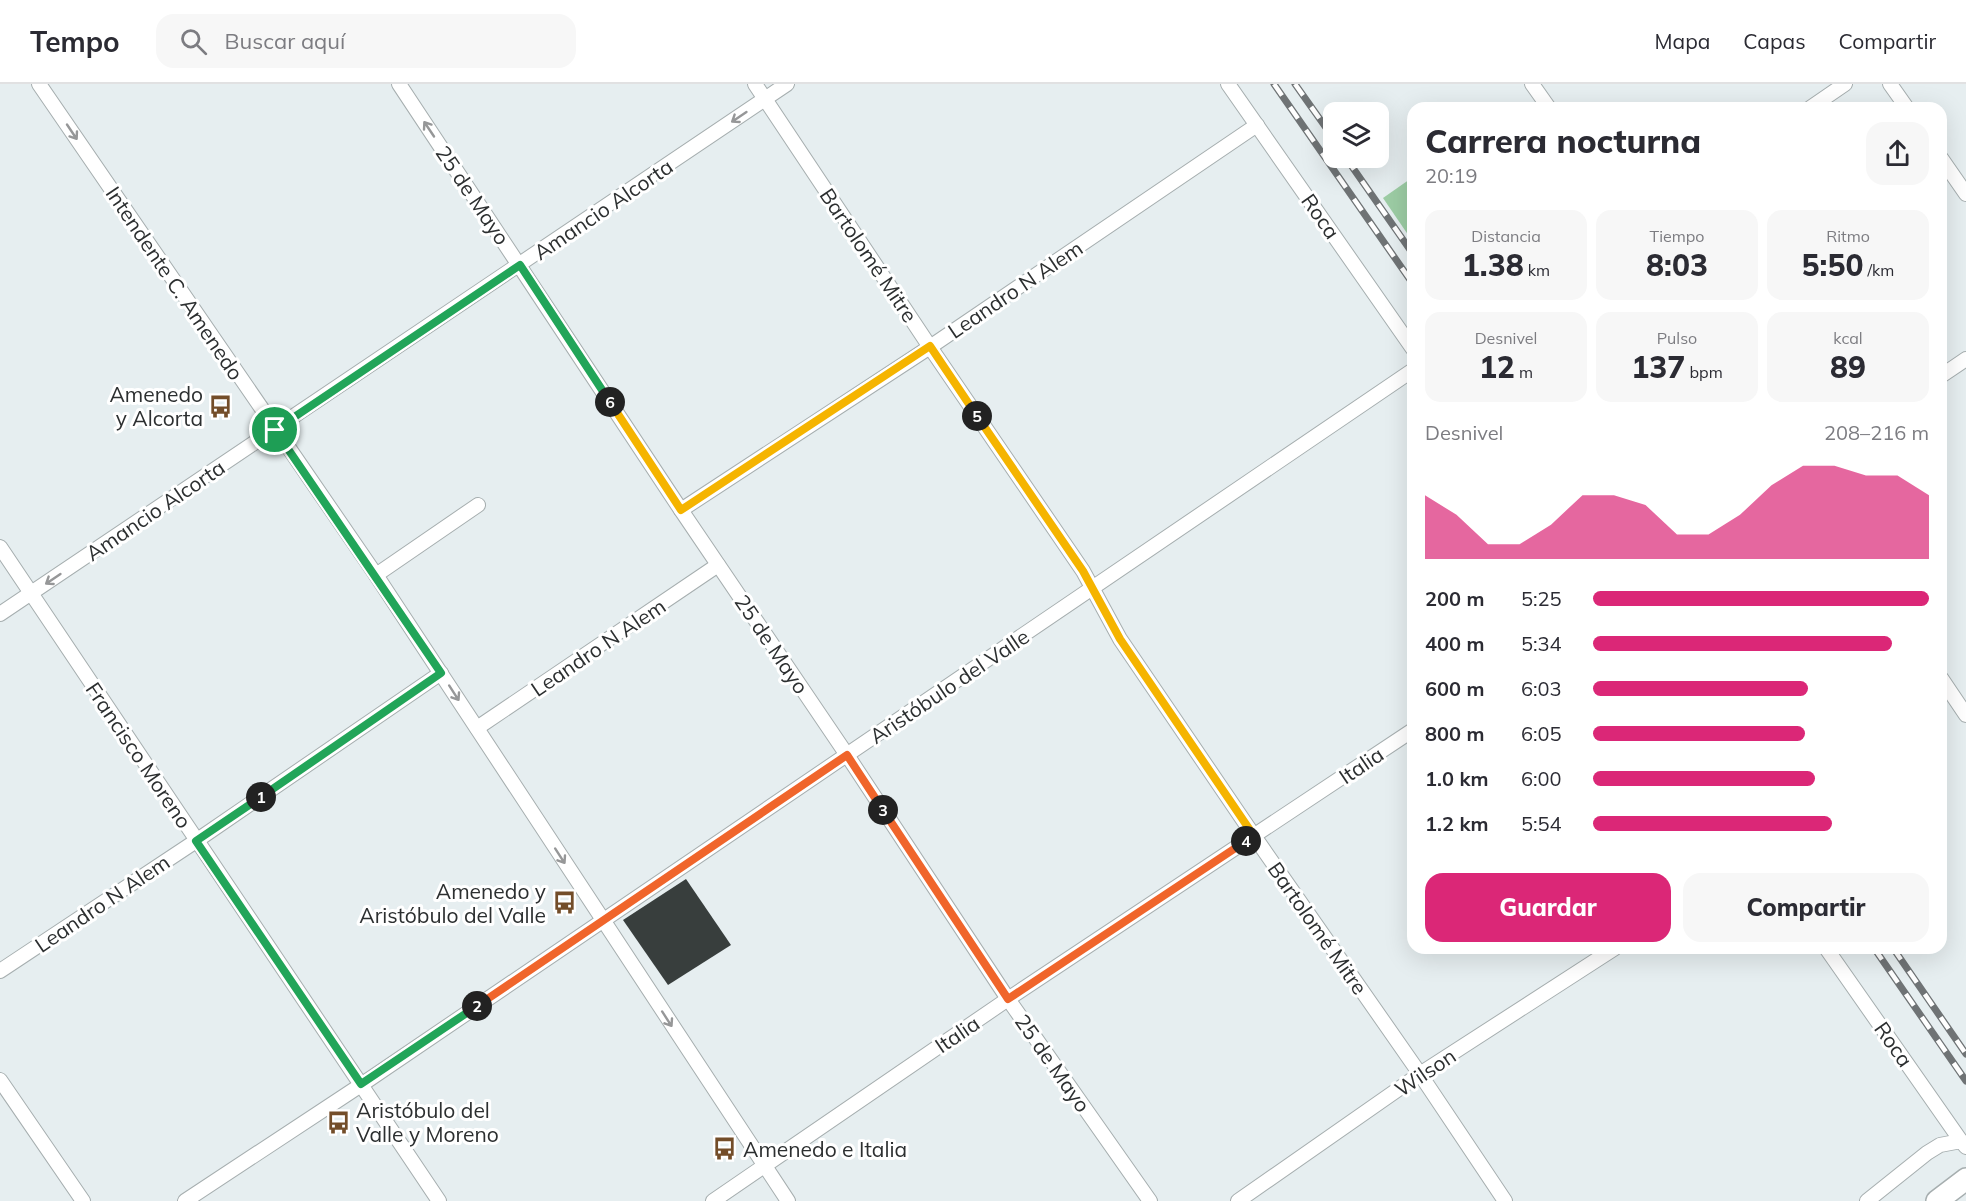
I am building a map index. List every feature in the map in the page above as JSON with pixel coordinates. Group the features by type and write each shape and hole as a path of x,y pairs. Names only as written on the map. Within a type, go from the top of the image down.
{"main road":[{"path":"1937,1201 1960,1183"}],"street":[{"name":"Intendente C. Amenedo","path":"39,84 376,575 788,1201"},
{"name":"25 de Mayo","path":"399,84 1008,999 1150,1201"},
{"name":"Bartolomé Mitre","path":"755,84 1083,571 1120,639 1505,1201"},
{"name":"Amancio Alcorta","path":"0,614 787,84"},
{"name":"Roca","path":"1228,84 1407,340"},
{"path":"1532,84 1545,102"},
{"path":"1819,102 1845,84"},
{"path":"1890,84 1903,102"},
{"name":"Leandro N Alem","path":"681,510 930,346 1257,125"},
{"path":"1947,167 1966,194"},
{"path":"1947,372 1966,359"},
{"name":"Aristóbulo del Valle","path":"185,1201 603,921 1407,374"},
{"path":"376,575 478,506"},
{"name":"Francisco Moreno","path":"0,547 440,1201"},
{"name":"Leandro N Alem","path":"477,728 718,565"},
{"name":"Leandro N Alem","path":"0,971 196,841 441,673"},
{"path":"1947,687 1966,715"},
{"name":"Italia","path":"712,1201 1008,999 1407,734"},
{"name":"Wilson","path":"1238,1201 1420,1074 1606,954"},
{"name":"Roca","path":"1830,954 1964,1144"},
{"path":"0,1080 83,1201"},
{"path":"1867,1201 1940,1145 1964,1144"}],"green space":[{"path":"1407,181 1407,233 1383,198"}],"building":[{"path":"686,879 731,945 668,985 623,920"}],"railway":[{"path":"1274,84 1407,275"},
{"path":"1295,84 1323,123"},
{"path":"1353,168 1407,245"},
{"path":"1878,954 1966,1081"},
{"path":"1897,954 1966,1054"}],"place":[{"name":"Amenedo y Alcorta","path":"221,406"},
{"name":"Amenedo y Aristóbulo del Valle","path":"564,903"},
{"name":"Aristóbulo del Valle y Moreno","path":"338,1122"},
{"name":"Amenedo e Italia","path":"725,1149"}],"route":[{"path":"520,265 681,510 930,346 1083,571 1120,639 1254,836 1008,999 847,755 361,1084 196,841 441,673 275,430 520,265"}]}
